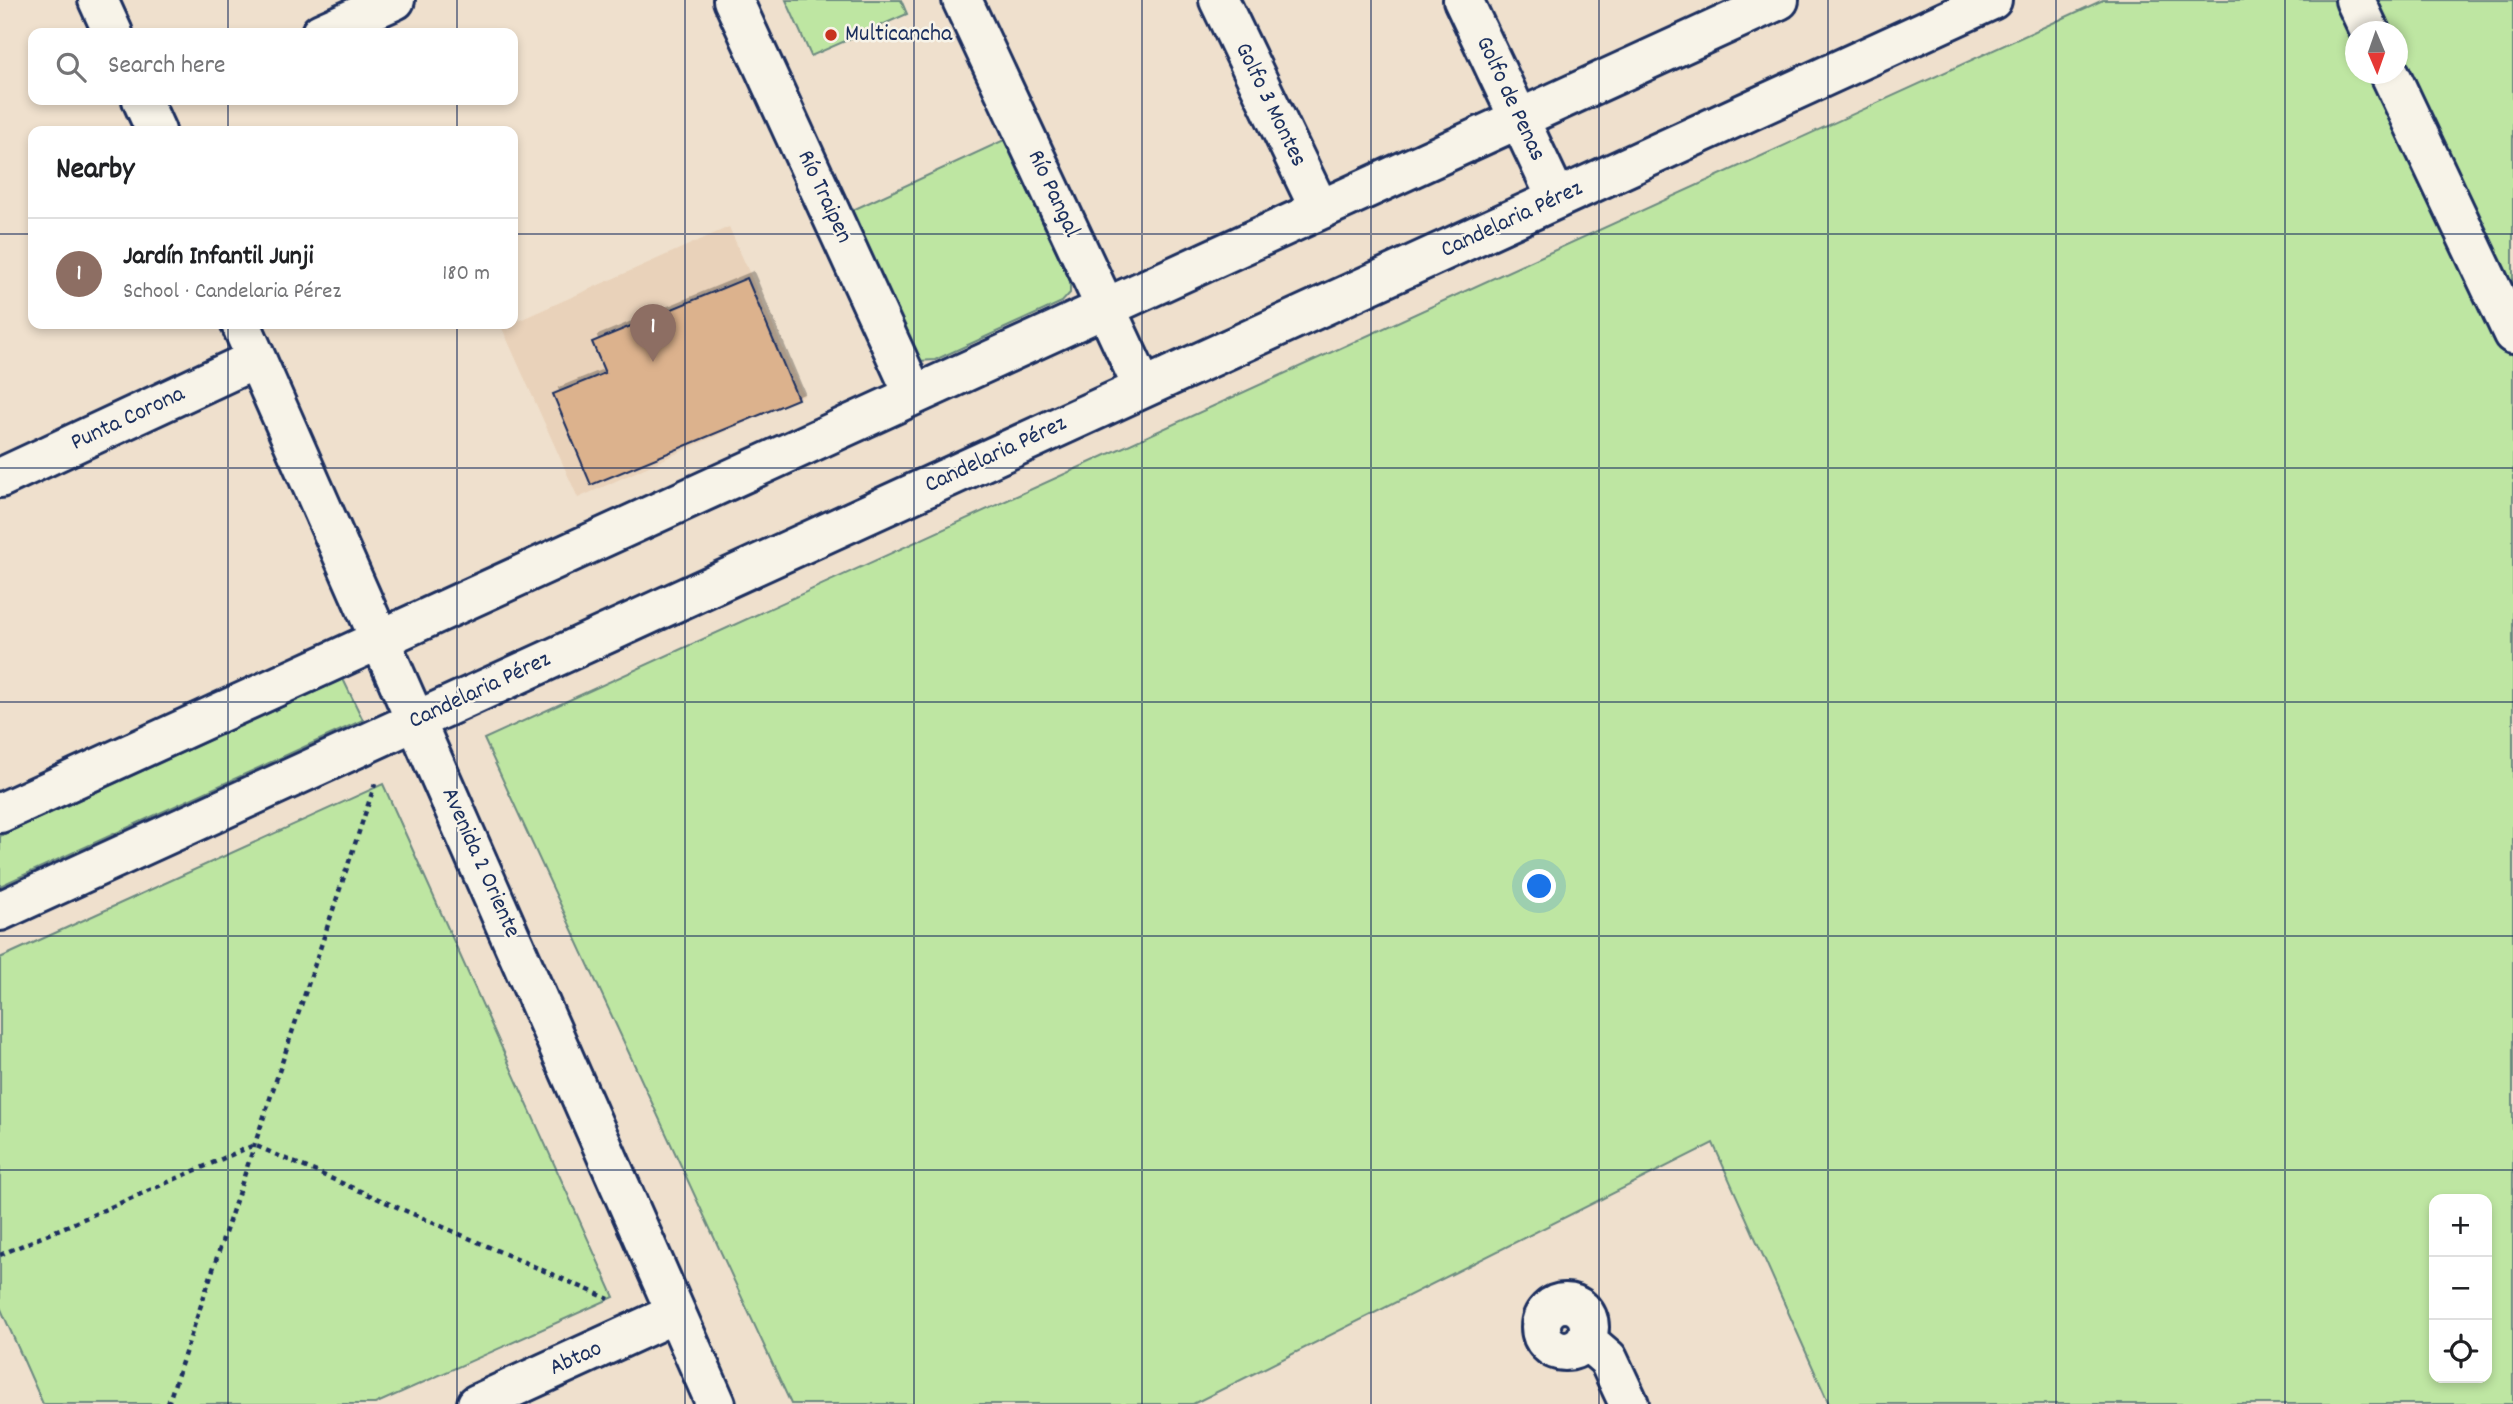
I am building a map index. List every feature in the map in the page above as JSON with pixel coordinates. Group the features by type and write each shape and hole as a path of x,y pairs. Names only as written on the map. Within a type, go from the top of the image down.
{"street":[{"path":"98,0 111,28"},
{"path":"332,28 395,0"},
{"name":"Río Traipen","path":"733,0 914,395"},
{"name":"Río Pangal","path":"962,0 1143,388"},
{"name":"Golfo 3 Montes","path":"1219,0 1320,210"},
{"name":"Golfo de Penas","path":"1463,0 1557,199"},
{"path":"0,813 1779,0"},
{"name":"Candelaria Pérez","path":"0,911 1992,0"},
{"path":"2355,0 2365,21"},
{"path":"2395,84 2513,334"},
{"name":"Avenida 2 Oriente","path":"243,329 417,720 668,1317 716,1404"},
{"name":"Punta Corona","path":"0,478 256,359"},
{"name":"Abtao","path":"477,1404 668,1317"},
{"path":"1586,1340 1608,1359 1629,1404"}],"path":[{"path":"168,1404 377,777"},
{"path":"0,1255 254,1145 668,1317"}],"shaded area":[{"path":"729,227 804,396 578,498 502,329 518,329 518,321"}],"green space":[{"name":"Multicancha","path":"786,0 901,0 907,14 811,56"},
{"path":"2103,0 2513,0 2513,1404 1829,1404 1713,1143 1193,1404 791,1404 484,739"},
{"path":"1004,140 1070,281 1070,293 1062,302 935,360 918,361 842,215"},
{"path":"343,679 363,720 0,886 0,836"},
{"path":"383,784 614,1297 375,1404 43,1404 0,1307 0,958"}],"building":[{"path":"747,278 798,399 591,485 553,394 605,373 592,342"}],"place":[{"name":"Multicancha","path":"831,35"},
{"name":"Jardín Infantil Junji","path":"653,362"}]}
